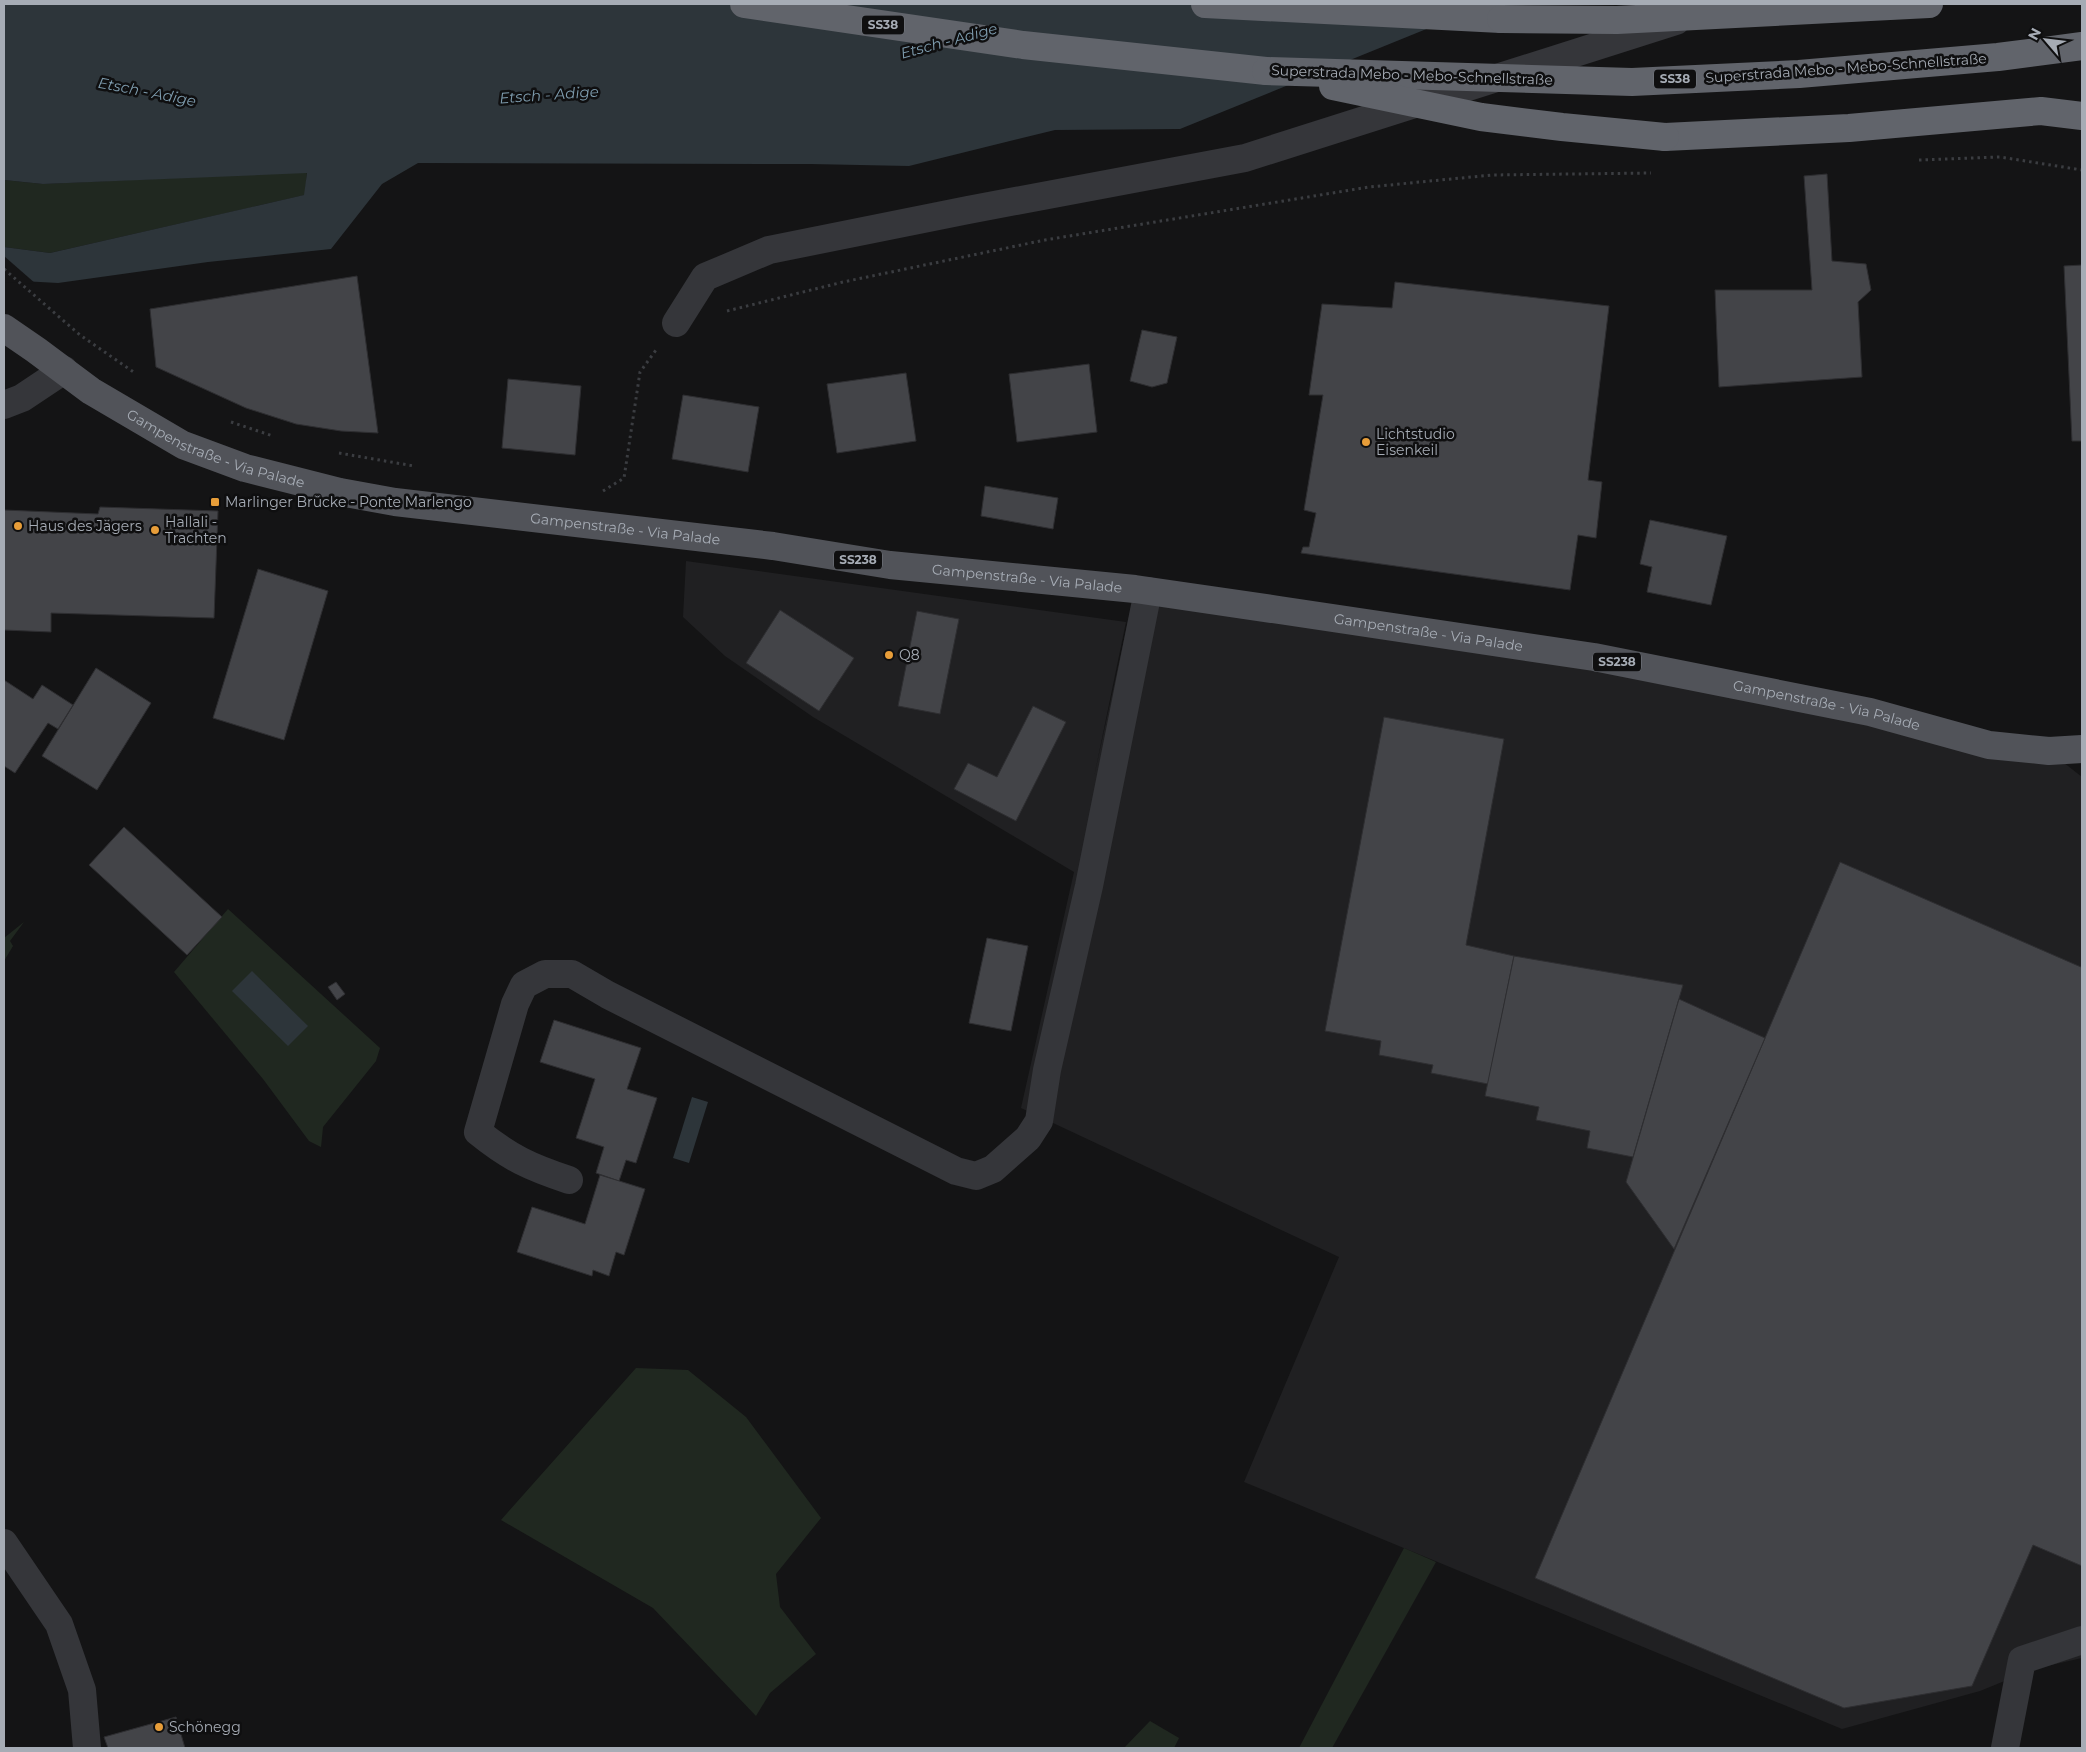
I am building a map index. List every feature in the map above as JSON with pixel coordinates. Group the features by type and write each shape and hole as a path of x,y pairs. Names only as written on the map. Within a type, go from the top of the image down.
{"highway":[{"name":"Superstrada Mebo - Mebo-Schnellstraße","path":"744,4 1023,45 1266,71 1632,82 1799,74 1998,57 2082,46"},
{"path":"1205,4 1501,19 1617,20 1929,4"},
{"path":"1266,71 1481,117 1665,137 1849,128 2041,111 2082,116"}],"main road":[{"name":"Gampenstraße - Via Palade","path":"4,328 92,391 182,445 245,468 340,492 394,502 773,546 890,565 1148,591 1594,657 1870,712 1989,745 2049,750 2082,749"}],"street":[{"path":"676,323 705,277 768,250 1245,158 1731,4"},
{"path":"4,405 22,398 64,370"},
{"path":"569,1180 532,1168 500,1150 478,1132 515,1004 524,985 545,974 572,974 608,995 956,1170 976,1176 993,1169 1028,1138 1039,1121 1047,1070 1090,886 1148,591"},
{"path":"4,1543 59,1624 82,1690 87,1748"},
{"path":"2005,1748 2022,1660 2082,1640"}],"path":[{"path":"1913,160 2000,156 2082,170"},
{"path":"594,491 602,491 624,478 640,372 676,323 843,282 1045,240 1369,187 1492,175 1661,173"},
{"path":"4,269 80,334 140,377"},
{"name":"Gampenstraße - Via Palade","path":"224,420 278,438"},
{"path":"335,452 423,468"}],"shaded area":[{"path":"307,172 305,195 50,253 4,247 4,180 43,184"},
{"path":"686,561 1126,622 1094,777 1135,589 2049,751 2082,777 2082,1658 2034,1669 1980,1691 1842,1729 1244,1482 1339,1257 1021,1108 1074,872 813,717 725,656 683,617"},
{"path":"228,909 380,1048 376,1061 323,1127 321,1147 309,1141 263,1079 174,972"},
{"path":"24,922 10,941 13,946 4,961 4,938"},
{"path":"636,1368 688,1370 746,1417 821,1518 776,1574 780,1607 816,1654 770,1693 756,1716 653,1608 501,1520"},
{"path":"1404,1548 1436,1562 1332,1748 1299,1748"},
{"path":"1150,1721 1179,1738 1174,1748 1124,1748"}],"water":[{"name":"Etsch - Adige","path":"4,4 1488,4 1180,129 1055,130 909,166 418,163 382,184 331,249 208,262 58,283 4,280 4,247 50,253 304,195 307,173 43,184 4,180"},
{"path":"252,971 308,1026 288,1046 232,991"},
{"path":"692,1097 708,1102 689,1163 673,1158"}],"pier":[{"path":"4,256 36,284 4,282"}],"building":[{"path":"1827,174 1832,261 1866,264 1871,290 1858,302 1862,377 1719,387 1715,290 1812,290 1804,176"},
{"path":"2082,265 2082,441 2072,441 2064,266"},
{"path":"357,276 378,433 341,431 296,424 246,408 156,367 150,309"},
{"path":"1395,282 1609,306 1588,480 1602,482 1596,538 1578,535 1570,590 1301,553 1303,547 1309,547 1316,513 1304,510 1323,395 1309,395 1322,304 1392,308"},
{"path":"1142,330 1177,337 1167,383 1152,387 1130,381"},
{"path":"1089,364 1097,432 1017,442 1009,374"},
{"path":"906,373 916,441 837,453 827,384"},
{"path":"508,379 581,386 575,455 502,448"},
{"path":"683,395 759,407 748,472 672,459"},
{"path":"985,486 1058,498 1053,529 981,516"},
{"path":"100,507 218,511 214,618 51,613 51,632 4,630 4,510 98,514"},
{"path":"1650,520 1727,536 1711,605 1647,592 1652,567 1640,564"},
{"path":"258,569 328,591 284,740 213,718"},
{"path":"780,610 854,658 819,711 746,663"},
{"path":"917,611 959,619 940,714 898,706"},
{"path":"96,668 151,703 97,790 42,756"},
{"path":"4,680 33,699 42,685 73,705 58,729 48,723 15,773 4,766"},
{"path":"1033,706 1066,722 1016,821 954,789 968,763 997,777"},
{"path":"1384,717 1504,739 1466,945 1514,956 1488,1084 1431,1073 1433,1065 1379,1055 1381,1041 1325,1031"},
{"path":"124,827 222,917 187,955 89,865"},
{"path":"1840,862 2081,967 2082,965 2082,1566 2033,1545 1972,1686 1844,1708 1535,1578"},
{"path":"987,938 1028,946 1011,1031 969,1023"},
{"path":"1514,956 1683,985 1633,1157 1587,1148 1590,1131 1536,1120 1539,1107 1485,1096"},
{"path":"336,982 345,994 337,1000 328,987"},
{"path":"1679,999 1765,1038 1674,1249 1626,1182"},
{"path":"554,1020 641,1048 627,1089 657,1098 636,1163 626,1160 619,1181 596,1173 604,1147 576,1138 595,1079 540,1062"},
{"path":"600,1175 645,1189 624,1255 616,1252 609,1276 593,1270 592,1276 517,1252 532,1207 585,1224"},
{"name":"Schönegg","path":"176,1717 185,1748 108,1748 104,1737"}],"place":[{"name":"Lichtstudio Eisenkeil","path":"1366,442"},
{"name":"Marlinger Brücke - Ponte Marlengo","path":"215,502"},
{"name":"Haus des Jägers","path":"18,526"},
{"name":"Hallali - Trachten","path":"155,530"},
{"name":"Q8","path":"889,655"},
{"name":"Schönegg","path":"159,1727"}]}
